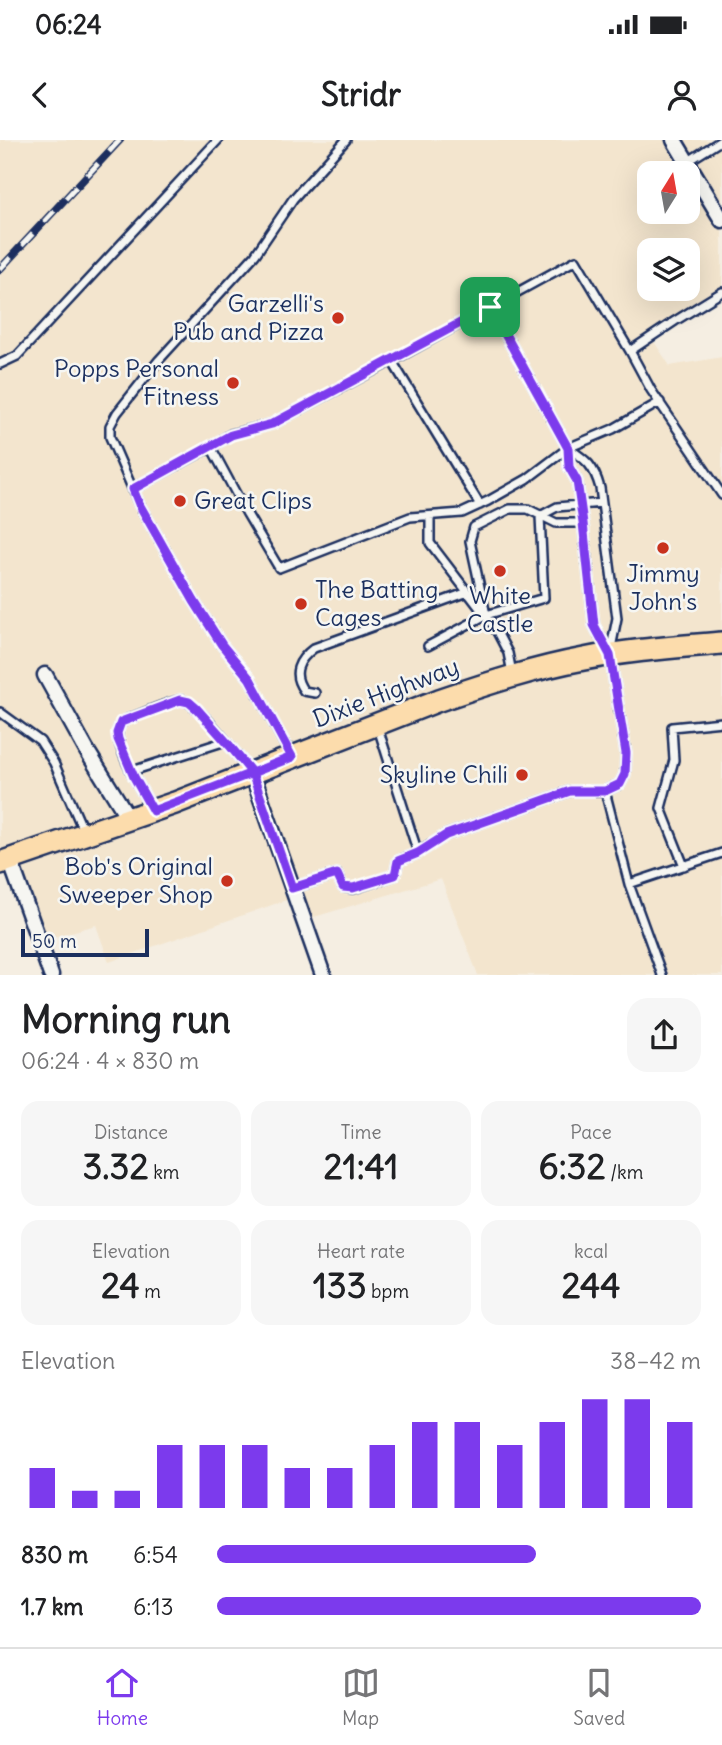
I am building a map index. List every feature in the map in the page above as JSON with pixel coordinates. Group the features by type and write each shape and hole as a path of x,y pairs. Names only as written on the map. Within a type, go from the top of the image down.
{"main road":[{"name":"Dixie Highway","path":"5,861 153,811 439,700 512,677 584,659 634,651 722,643"}],"street":[{"path":"674,140 686,161"},
{"path":"700,184 722,220"},
{"path":"45,675 129,819"},
{"path":"252,773 323,975"},
{"path":"5,861 51,975"}],"lane":[{"path":"0,364 17,356 218,140"},
{"path":"292,757 250,679 222,645 194,601 139,504 110,437 110,426 117,413 159,360 255,255 293,199 346,140"},
{"path":"689,161 722,140"},
{"path":"133,489 231,435 272,424 576,260 660,402 722,495"},
{"path":"630,352 722,292"},
{"path":"292,888 337,874 343,887 353,888 395,875 398,861 418,853 446,835 570,791 605,791 620,784 625,774 626,753 610,655 594,625 577,481 569,467 568,448 490,307"},
{"path":"392,361 480,505"},
{"path":"211,447 279,568 410,517 462,513 527,479 568,448 613,429 660,402"},
{"path":"568,448 585,459 594,470 600,488 617,618 610,655"},
{"path":"540,516 557,507 603,503"},
{"path":"486,615 470,541 474,527 510,509 528,509 556,523 583,523"},
{"path":"430,516 430,543 503,641 512,677"},
{"path":"428,646 486,615 544,598 540,516"},
{"path":"314,693 304,691 297,673 304,656 314,648 468,592"},
{"path":"153,811 118,739 121,722 180,700 189,702 252,773"},
{"path":"0,712 40,741 54,763 85,834"},
{"path":"684,866 661,808 674,760 672,727 722,722"},
{"path":"377,724 418,853"},
{"path":"132,771 226,741"},
{"path":"605,791 629,884 662,975"},
{"path":"629,884 722,853"}],"shaded area":[{"path":"0,140 722,140 722,292 651,337 670,366 722,357 722,975 478,975 441,879 304,920 295,897 109,962 96,925 39,941 10,860 0,863"}],"railway":[{"path":"0,269 120,140"}],"place":[{"name":"Garzelli's Pub and Pizza","path":"338,318"},
{"name":"Popps Personal Fitness","path":"233,383"},
{"name":"Great Clips","path":"180,501"},
{"name":"Jimmy John's","path":"663,548"},
{"name":"White Castle","path":"500,571"},
{"name":"The Batting Cages","path":"301,604"},
{"name":"Skyline Chili","path":"522,775"},
{"name":"Bob's Original Sweeper Shop","path":"227,881"}],"route":[{"path":"490,307 272,424 231,435 133,489 194,601 222,645 250,679 292,757 252,773 197,709 189,702 180,700 121,722 118,739 134,777 153,811 252,773 292,888 337,874 343,887 353,888 395,875 398,861 418,853 446,835 570,791 605,791 620,784 625,774 626,753 610,655 594,625 577,481 569,467 568,448 490,307"}]}
